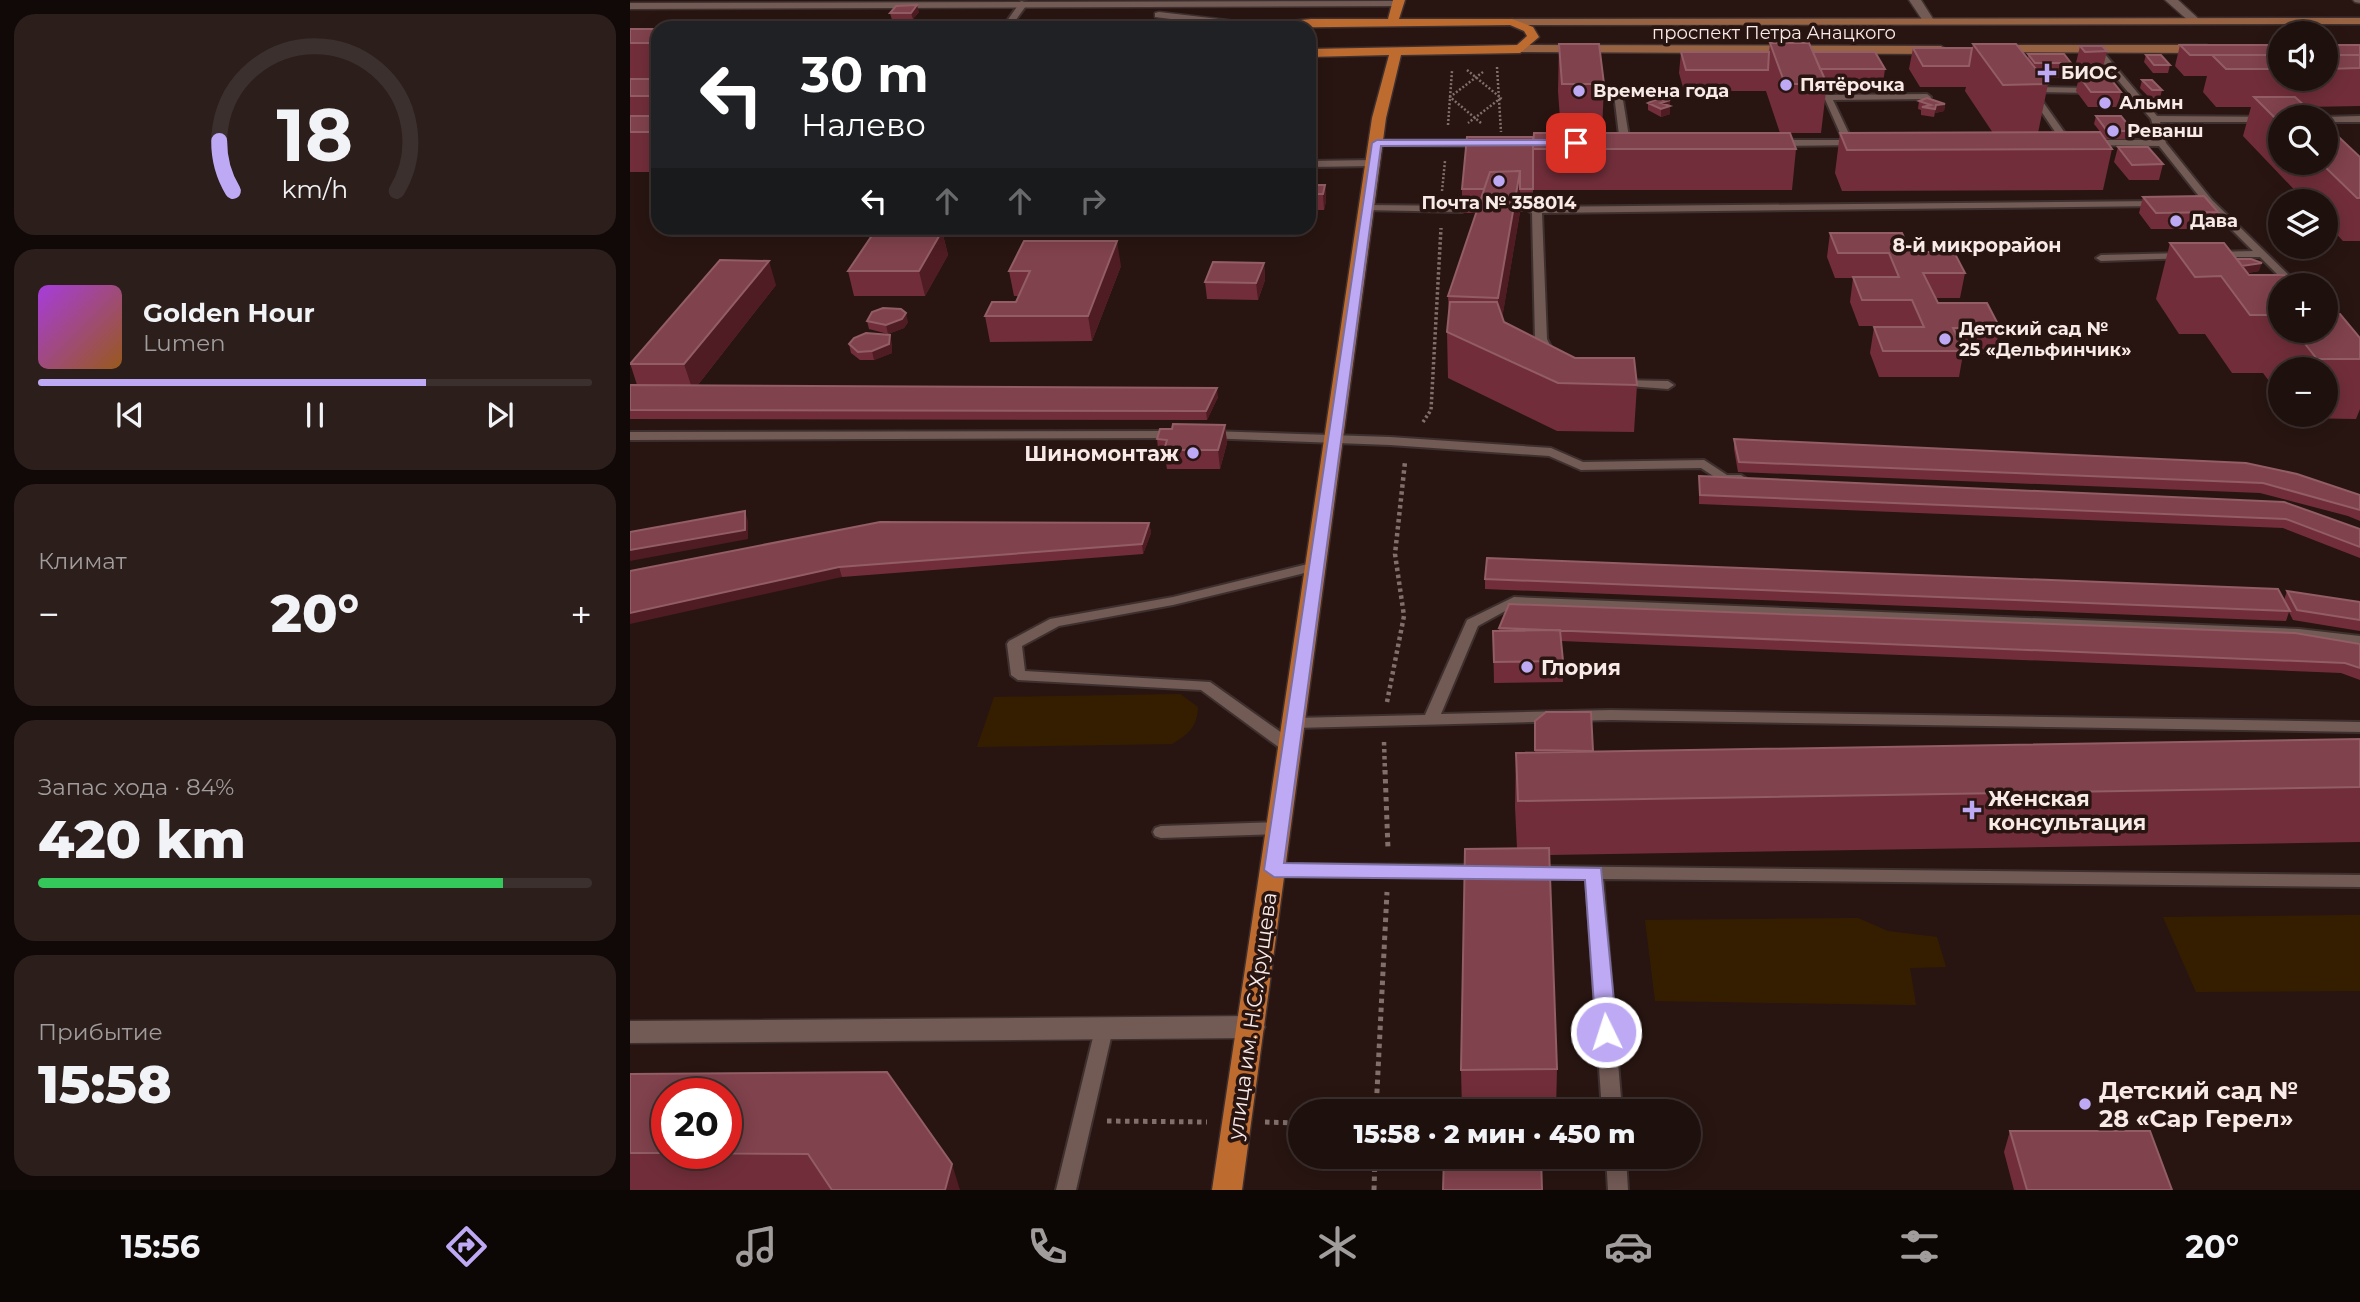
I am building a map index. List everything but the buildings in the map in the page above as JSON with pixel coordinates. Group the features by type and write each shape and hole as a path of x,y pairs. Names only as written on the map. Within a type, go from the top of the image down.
{"main road":[{"path":"1392,23 1398,2"},
{"name":"проспект Петра Анацкого","path":"1316,25 1512,22 2360,21"},
{"path":"1512,22 1529,29 1533,37 1520,49"},
{"name":"проспект Петра Анацкого","path":"1316,53 1520,49 1953,50"},
{"path":"1980,50 2214,49"},
{"name":"улица им. Н.С.Хрущева","path":"1227,1190 1375,153 1395,52"}],"street":[{"path":"1915,0 1930,22"},
{"path":"2171,0 2195,21"},
{"path":"630,6 1025,1 1208,21"},
{"path":"1053,4 1398,2"},
{"path":"1194,19 1188,10 1202,3"},
{"path":"630,1032 1251,1027"}],"lane":[{"path":"1011,21 1025,1"},
{"path":"2096,49 2155,119 2162,143 2209,202 2282,273"},
{"path":"2067,143 2030,89 2106,90"},
{"path":"2119,90 2131,90"},
{"path":"1618,94 1625,143"},
{"path":"1849,143 1828,97 1927,97"},
{"path":"2155,119 2268,119"},
{"path":"2338,119 2360,119"},
{"path":"1316,163 1447,143 1501,143"},
{"path":"1612,143 1639,143"},
{"path":"1765,143 1862,143"},
{"path":"2053,143 2162,143"},
{"path":"2181,203 2209,202"},
{"path":"1561,364 1551,358 1541,340 1535,210 2167,204"},
{"path":"1367,208 1462,209"},
{"path":"2208,256 2262,254"},
{"path":"2101,258 2195,256"},
{"path":"1606,383 1668,385"},
{"path":"630,436 1183,435"},
{"path":"1196,435 1409,443 1551,452 1581,466 1704,464 1724,479 1752,480"},
{"path":"1290,747 1205,685 1018,676 1014,644 1055,622 1173,601 1316,566"},
{"path":"1431,719 1472,622 1514,601 2299,633 2360,641"},
{"path":"1294,723 1611,715 2360,727"},
{"path":"1161,832 1278,828"},
{"path":"1274,870 1388,869 2360,881"},
{"path":"1594,873 1611,1099"},
{"path":"1066,1190 1104,1029"},
{"path":"1617,1169 1618,1190"}],"path":[{"path":"1484,125 1450,97 1497,62 1501,98 1501,139 1492,132"},
{"path":"1466,69 1501,98"},
{"path":"1466,125 1501,98"},
{"path":"1377,1099 1388,869 1384,720 1404,616 1395,554 1401,481 1409,443 1431,410 1442,249 1439,209 1447,143"},
{"path":"1082,1121 1288,1123"},
{"path":"1374,1190 1375,1169"}],"shaded area":[{"path":"1180,694 1198,707 1197,714 1191,729 1172,744 977,747 994,697"},
{"path":"2360,915 2360,991 2196,992 2163,917"},
{"path":"1858,918 1888,931 1937,937 1946,967 1910,968 1916,1005 1655,1001 1645,920"}],"place":[{"name":"БИОС","path":"2047,73"},
{"name":"Пятёрочка","path":"1786,85"},
{"name":"Времена года","path":"1579,91"},
{"name":"Альмн","path":"2105,103"},
{"name":"Реванш","path":"2113,131"},
{"name":"Почта № 358014","path":"1499,181"},
{"name":"Дава","path":"2176,221"},
{"name":"Детский сад № 25 «Дельфинчик»","path":"1945,339"},
{"name":"Шиномонтаж","path":"1193,453"},
{"name":"Глория","path":"1527,667"},
{"name":"Женская консультация","path":"1972,810"},
{"name":"Детский сад № 28 «Сар Герел»","path":"2085,1104"}],"district":[{"name":"8-й микрорайон","path":"1977,245"}],"route":[{"path":"1576,143 1377,143 1362,258 1348,331 1274,870 1594,873 1606,1032"}]}
